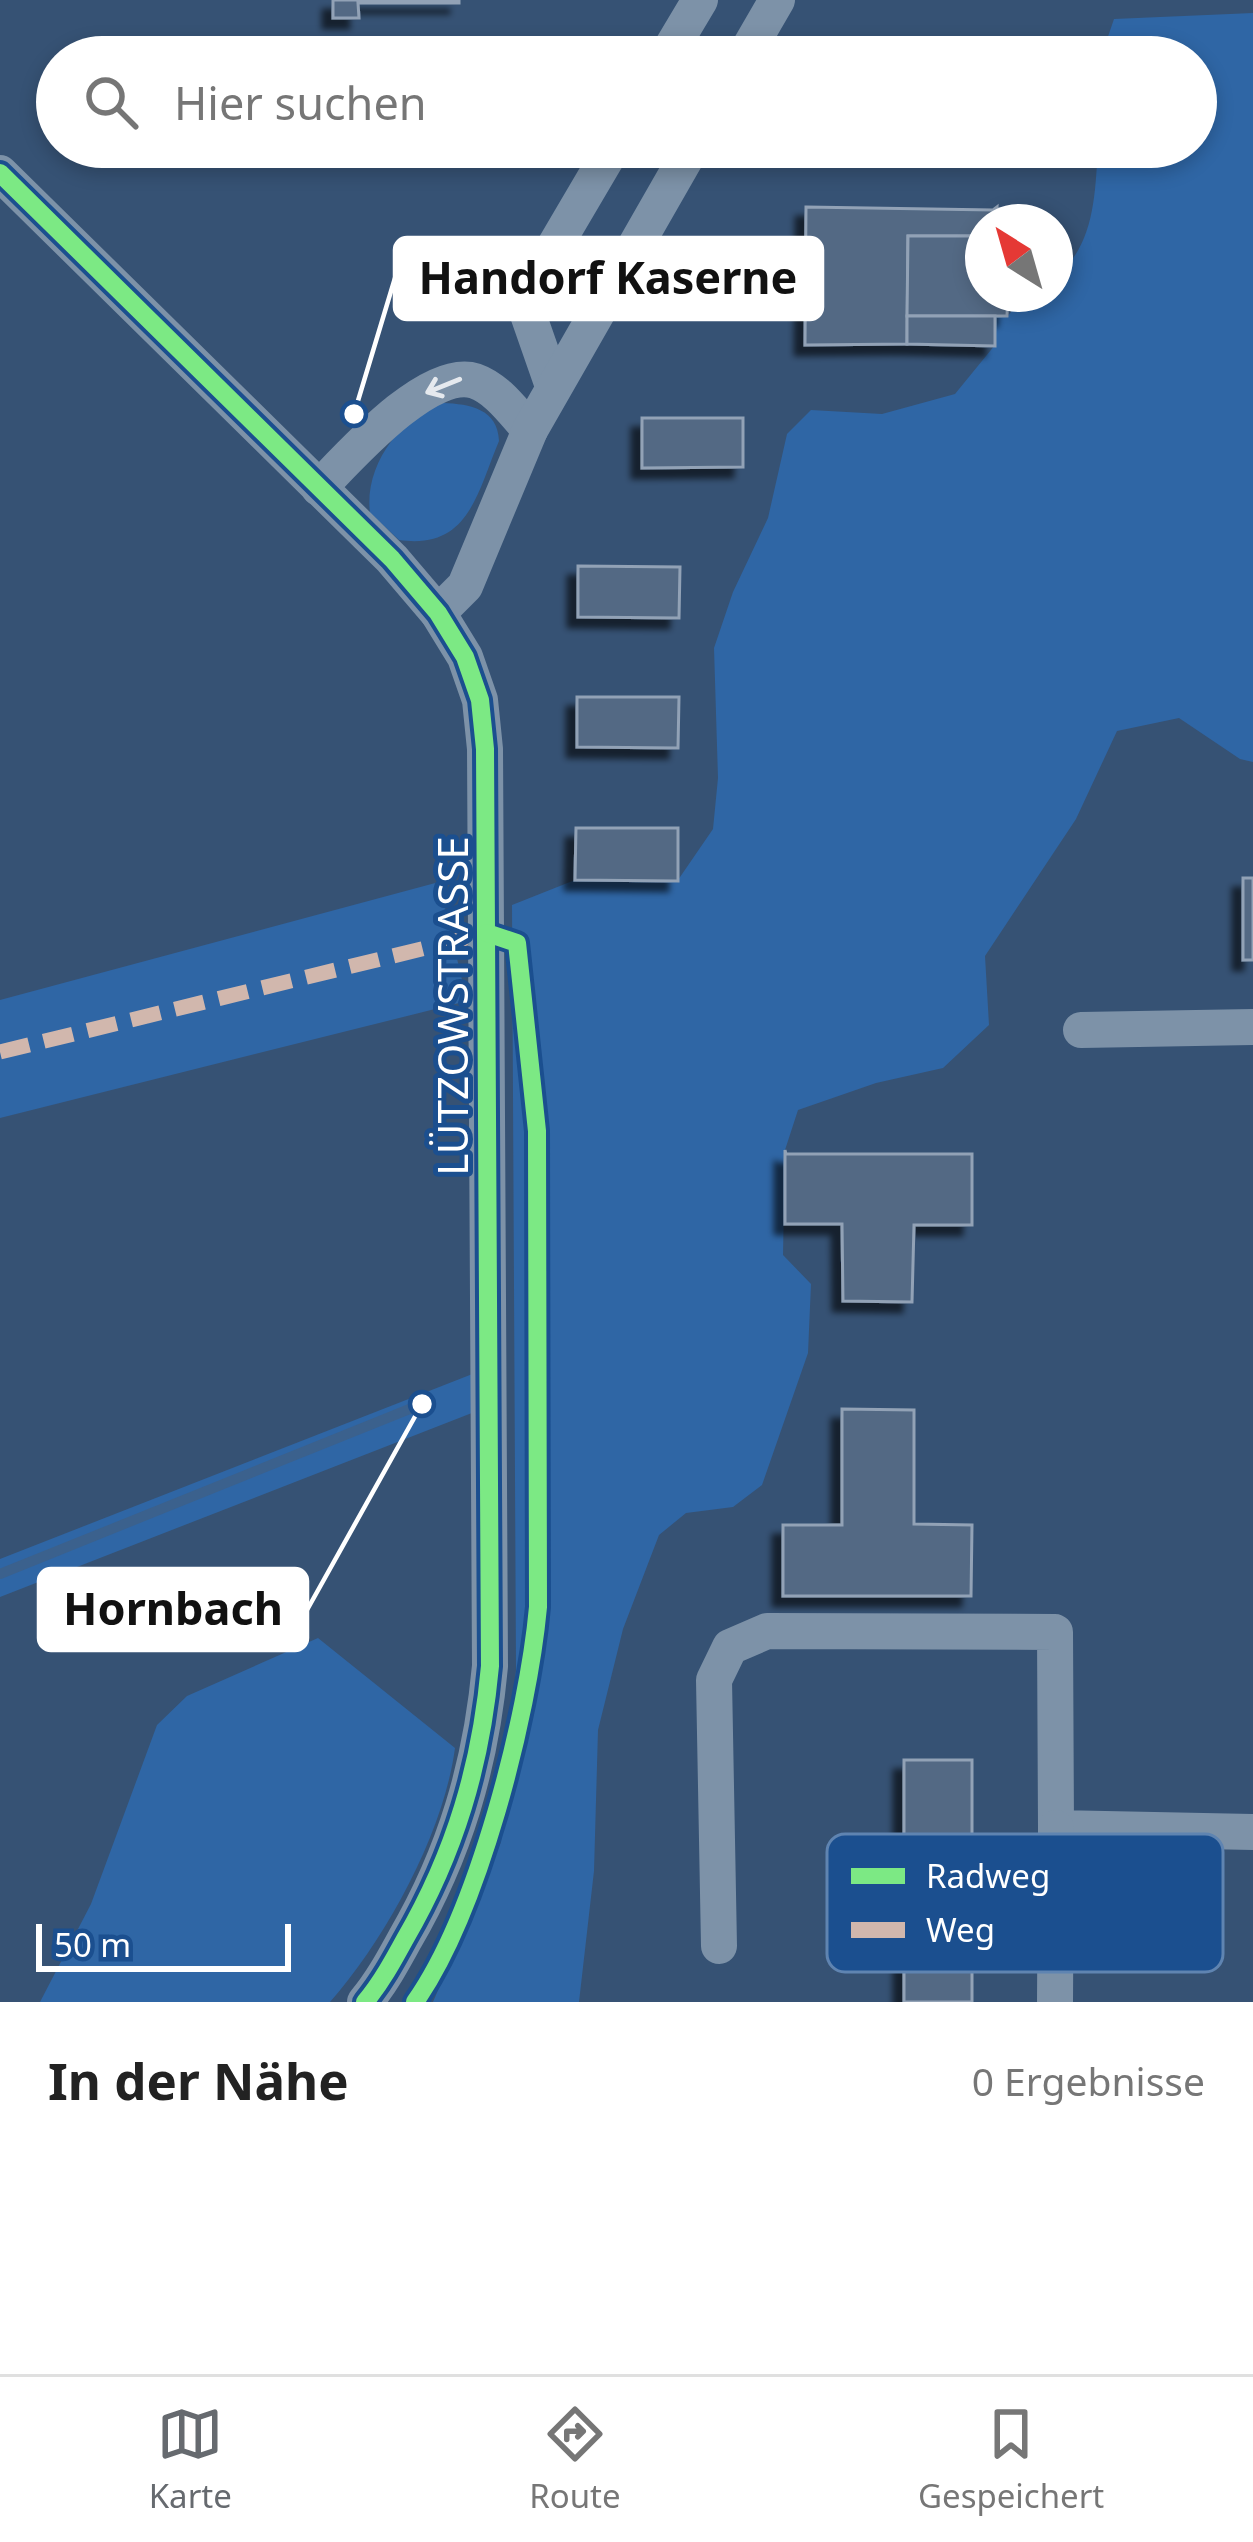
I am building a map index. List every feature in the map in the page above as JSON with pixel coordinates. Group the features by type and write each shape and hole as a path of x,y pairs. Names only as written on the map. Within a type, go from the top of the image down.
{"street":[{"path":"679,36 700,0"},
{"path":"756,36 777,0"},
{"path":"553,386 523,300 601,168"},
{"path":"438,613 465,586 530,430 680,168"},
{"name":"LÜTZOWSTRASSE","path":"0,173 320,488 438,613 464,657 480,700 485,749 490,1666 485,1715 460,1825 431,1894 365,2002"},
{"path":"320,488 411,403 460,378 479,382 500,397 530,430"},
{"path":"1081,1030 1253,1028"},
{"path":"719,1946 713,1679 730,1647 767,1631 1055,1632 1056,1834"},
{"path":"1056,1828 1253,1832"},
{"path":"1055,1972 1055,2002"}],"shaded area":[{"path":"1253,13 1253,762 1240,759 1179,718 1117,731 1076,819 985,956 989,1025 943,1068 876,1083 798,1110 785,1150 783,1255 811,1284 808,1353 762,1485 733,1507 686,1513 659,1535 623,1629 598,1730 594,1871 579,2002 433,2002 501,1842 516,1670 512,905 575,880 678,880 713,829 718,778 714,648 733,592 768,518 787,434 811,410 882,414 955,394 995,345 995,316 1073,312 1073,257 1090,218 1097,168 1217,168 1217,36 1108,36 1114,19"},
{"path":"443,403 481,410 494,422 499,441 476,498 456,527 422,541 399,540 370,513 373,478 399,432"},
{"path":"439,882 467,1001 0,1118 0,1000"},
{"path":"475,1373 477,1411 0,1597 0,1559"},
{"path":"318,1638 455,1748 425,1849 391,1916 351,1976 330,2002 40,2002 91,1904 157,1725 187,1696"}],"building":[{"path":"333,0 459,3 358,3 359,18 333,18"},
{"path":"806,207 965,210 965,236 908,236 907,344 805,345"},
{"path":"908,236 965,236 965,312 1007,312 1007,316 907,316"},
{"path":"907,316 995,316 995,346 907,344"},
{"path":"642,418 743,418 743,467 642,468"},
{"path":"578,566 680,567 679,618 578,617"},
{"path":"577,697 679,697 678,748 577,747"},
{"path":"576,828 678,828 678,881 575,880"},
{"path":"1243,878 1253,878 1253,960 1243,960"},
{"path":"785,1150 786,1154 972,1154 972,1225 914,1225 912,1302 843,1301 842,1224 785,1224"},
{"path":"842,1409 914,1410 914,1524 972,1525 971,1596 783,1596 783,1525 842,1525"},
{"path":"904,1760 972,1760 972,1834 904,1834"},
{"path":"904,1972 972,1972 972,2002 904,2002"}],"waterway":[{"path":"0,1574 422,1404"}],"marked path":[{"path":"0,1052 487,933 495,936"}],"cycle path":[{"path":"0,173 392,559 438,613 465,657 480,700 485,749 490,1666 480,1738 451,1841 423,1907 365,2002"},
{"path":"415,2002 459,1918 496,1812 523,1702 538,1607 537,1131 517,943 487,933"}],"place":[{"name":"Handorf Kaserne","path":"354,414"},
{"name":"Hornbach","path":"422,1404"}]}
